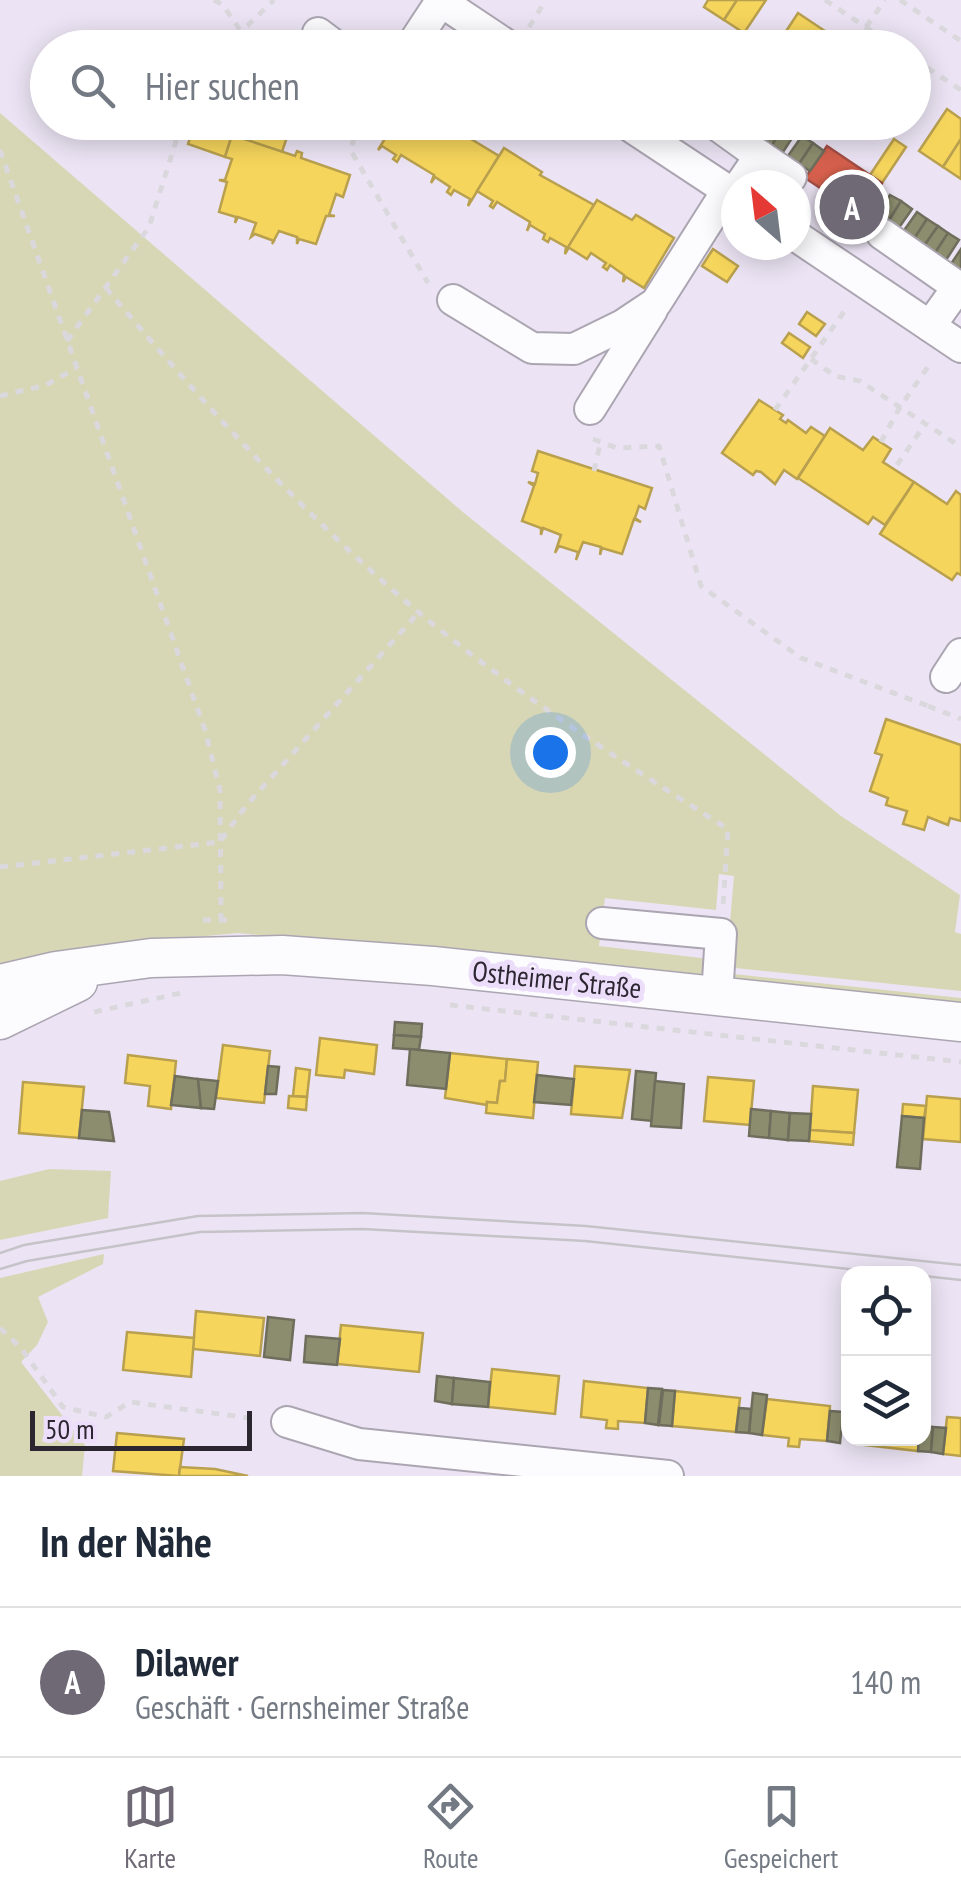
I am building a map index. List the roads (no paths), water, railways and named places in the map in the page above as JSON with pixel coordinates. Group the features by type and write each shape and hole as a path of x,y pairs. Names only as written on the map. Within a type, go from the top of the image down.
{"main road":[{"name":"Ostheimer Straße","path":"0,984 56,971 152,958 218,955 433,966 961,1022"},
{"name":"Ostheimer Straße","path":"0,1020 74,984 152,958"}],"street":[{"path":"421,30 440,1 483,30"},
{"path":"652,140 721,184"},
{"path":"738,140 780,170"},
{"path":"750,170 760,156"},
{"path":"590,409 656,303 721,210"},
{"path":"811,246 946,337 959,288 882,234"},
{"path":"453,300 532,348 574,349 623,325 656,303"},
{"path":"602,922 721,934 717,996"},
{"path":"287,1422 433,1463 668,1476"}],"tram line":[{"path":"0,1253 24,1245 198,1216 363,1213 586,1226 961,1265"},
{"path":"0,1269 200,1232 363,1229 585,1241 841,1268"},
{"path":"931,1277 961,1280"}],"place":[{"name":"Dilawer","path":"852,207"}]}
